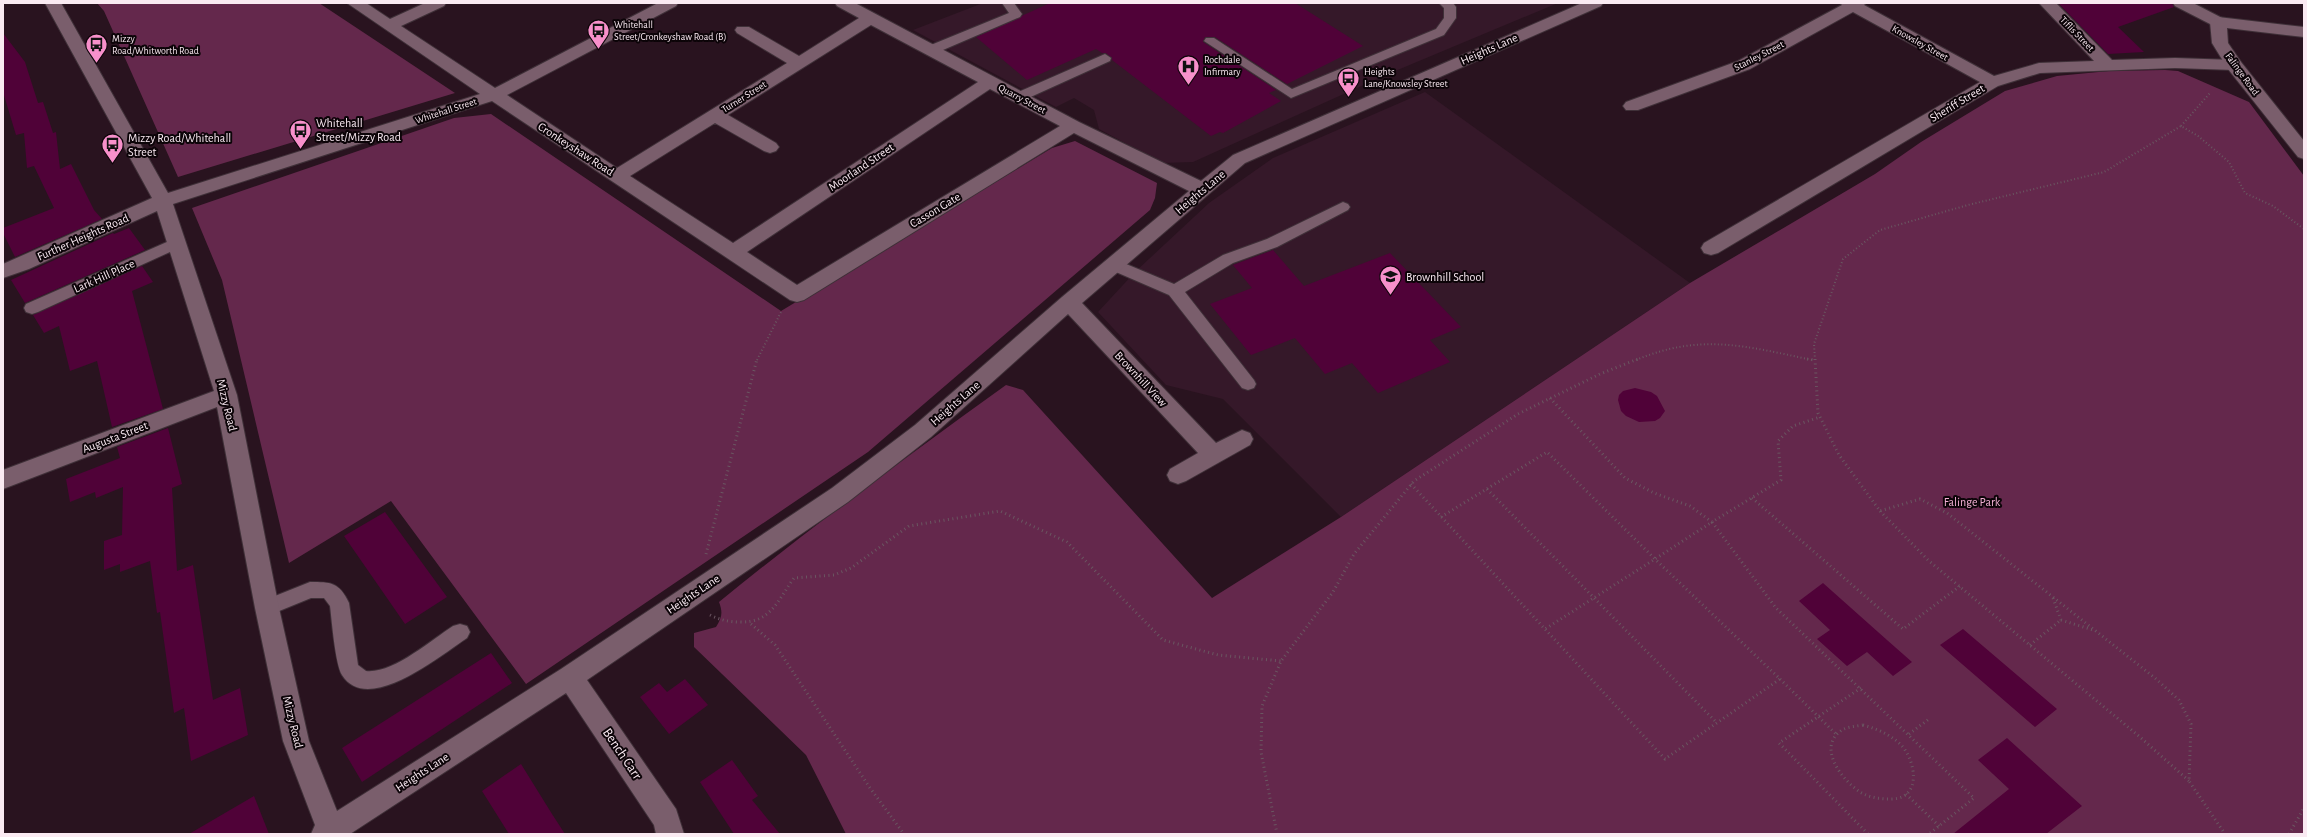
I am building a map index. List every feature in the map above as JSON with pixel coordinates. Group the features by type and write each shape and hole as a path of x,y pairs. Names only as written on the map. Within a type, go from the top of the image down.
{"street":[{"name":"Mizzy Road","path":"53,3 163,201 226,395 267,608 296,741 329,833"},
{"name":"Cronkeyshaw Road","path":"355,3 796,295"},
{"path":"389,26 438,3"},
{"path":"639,3 654,12"},
{"name":"Whitehall Street","path":"163,201 494,95 670,3"},
{"name":"Quarry Street","path":"844,3 1073,126 1203,190"},
{"name":"Heights Lane","path":"329,833 570,677 840,495 923,431 1069,302 1239,159 1595,3"},
{"name":"Tiflis Street","path":"2048,3 2106,64"},
{"path":"2182,3 2218,22 2304,32"},
{"name":"Knowsley Street","path":"1853,4 1992,82"},
{"name":"Stanley Street","path":"1632,106 1744,65 1853,4"},
{"name":"Turner Street","path":"617,176 870,18"},
{"name":"Falinge Road","path":"2218,22 2220,43 2234,65 2304,154"},
{"path":"743,30 799,63"},
{"name":"Sheriff Street","path":"1711,248 1992,82 2039,68 2106,64 2174,63 2234,65"},
{"name":"Moorland Street","path":"732,253 989,82"},
{"path":"715,115 770,148"},
{"name":"Casson Gate","path":"796,295 1073,126"},
{"name":"Further Heights Road","path":"3,271 22,264 163,201"},
{"name":"Brownhill View","path":"1069,302 1214,455"},
{"name":"Augusta Street","path":"3,480 226,395"},
{"path":"1178,475 1242,439"},
{"name":"Bench Carr","path":"570,677 666,819 670,834"}],"lane":[{"path":"931,50 1016,14 1008,3"},
{"path":"1210,41 1291,94 1440,32 1450,18 1450,7 1445,3"},
{"path":"1019,96 1105,58"},
{"path":"1175,291 1228,259 1272,242 1343,207"},
{"name":"Lark Hill Place","path":"32,308 176,243"},
{"path":"1114,265 1175,291 1248,384"},
{"path":"267,608 310,590 329,590 339,603 348,669 356,677 370,680 384,678 401,670 460,632"}],"path":[{"path":"2210,93 2181,126 2104,172 1968,205 1880,230 1843,259 1814,344 1814,360 1818,413 1839,455 1880,511 1929,561 2140,737 2190,781 2225,834"},
{"path":"2181,126 2198,136 2230,162 2245,193 2273,206 2304,229"},
{"path":"796,295 781,311 754,365 694,594 703,612 720,621 751,624 760,621 774,607 794,578 834,575 851,568 909,526 1000,511 1067,542 1163,640 1218,655 1281,661"},
{"path":"1277,834 1261,752 1262,706 1281,661 1333,592 1354,554 1411,484 1518,414 1550,398 1649,354 1692,344 1734,344 1814,360"},
{"path":"1550,398 1626,478 1654,493 1690,506 1712,522 1776,608 1974,798 1929,834"},
{"path":"1545,629 1712,522 1781,480 1778,440 1792,426 1820,417"},
{"path":"1441,517 1547,452 1836,734"},
{"path":"1411,484 1665,759 1780,679"},
{"path":"1487,489 1717,722"},
{"path":"1752,498 1903,629 1960,586"},
{"path":"1880,511 1920,499 1947,513 2155,678 2179,700 2190,724 2190,781"},
{"path":"2052,597 2061,620"},
{"path":"2030,645 2061,620"},
{"path":"2061,620 2095,630"},
{"path":"751,624 775,645 870,788 904,834"},
{"path":"1861,688 1779,743 1868,834"},
{"path":"1909,734 1929,719"},
{"path":"1862,725 1877,728 1902,745 1910,757 1915,769 1915,781 1906,794 1890,800 1875,798 1861,793 1848,784 1838,773 1832,760 1830,748 1836,734 1850,726 1862,725"},
{"path":"1906,794 1939,826"},
{"path":"2289,834 2304,808"}],"shaded area":[{"name":"Rochdale Infirmary","path":"983,3 1558,3 1388,74 1193,162 1162,163 1099,129 1094,110 1074,98 1056,107 913,30"},
{"name":"Brownhill School","path":"1425,92 1690,283 1341,517 1223,399 1166,385 1098,312 1135,272 1209,203 1273,158"}],"green space":[{"path":"97,3 319,3 455,93 178,177 104,11"},
{"name":"Falinge Park","path":"2109,71 2178,71 2249,102 2304,176 2304,834 846,834 806,755 694,647 694,633 716,627 718,624 721,618 719,602 861,491 1006,385 1023,390 1212,598 1341,517 1690,283 1875,174 1921,142 2005,91 2057,76"},
{"path":"491,114 781,311 1052,148 1075,141 1157,183 1155,198 1150,210 868,452 526,684 391,501 289,563 222,280 192,208 454,118"}],"building":[{"path":"1050,3 1295,3 1363,46 1287,84 1215,37 1205,37 1203,42 1276,90 1269,93 1281,101 1223,133 1220,132 1211,136 1112,60 1112,58 1106,53 1102,53 1096,49 1027,80 976,37"},
{"path":"2058,3 2172,3 2174,7 2118,27 2144,52 2108,54"},
{"path":"3,33 25,62 38,103 43,102 53,133 56,132 60,169 71,164 94,210 102,219 15,257 3,233 3,228 54,208 34,166 27,168 24,133 16,135 3,92"},
{"path":"129,228 145,250 25,303 11,280 113,233 114,234"},
{"path":"1273,250 1304,286 1390,253 1461,327 1430,340 1450,362 1378,393 1352,363 1325,374 1295,338 1251,355 1210,304 1252,288 1233,265"},
{"path":"142,266 153,282 132,291 163,409 112,427 97,361 70,371 59,326 44,333 33,315"},
{"path":"1635,388 1651,392 1657,396 1665,411 1660,418 1655,421 1639,422 1626,416 1621,411 1618,400 1619,395 1623,391"},
{"path":"168,428 182,484 172,488 177,571 193,565 213,700 240,688 248,735 191,761 184,708 174,713 160,612 157,613 150,561 120,572 120,564 104,570 104,541 122,535 123,487 96,498 95,492 70,502 66,479 120,458 117,447"},
{"path":"385,512 447,597 405,624 344,536"},
{"path":"1823,583 1912,662 1893,676 1867,652 1847,666 1817,639 1830,630 1799,601"},
{"path":"1963,629 2057,709 2035,727 1940,645"},
{"path":"491,653 512,683 362,782 342,748"},
{"path":"685,679 708,705 669,734 640,697 659,683 667,692"},
{"path":"2007,738 2082,806 2046,834 1953,834 2009,789 1978,760"},
{"path":"732,760 758,796 752,800 780,834 734,834 700,782"},
{"path":"521,764 565,834 509,834 482,791"},
{"path":"254,796 269,834 189,834"}],"place":[{"name":"Whitehall Street/Cronkeyshaw Road (B)","path":"598,50"},
{"name":"Mizzy Road/Whitworth Road","path":"96,64"},
{"name":"Rochdale Infirmary","path":"1189,86"},
{"name":"Heights Lane/Knowsley Street","path":"1348,98"},
{"name":"Whitehall Street/Mizzy Road","path":"300,150"},
{"name":"Mizzy Road/Whitehall Street","path":"112,164"},
{"name":"Brownhill School","path":"1390,296"}]}
